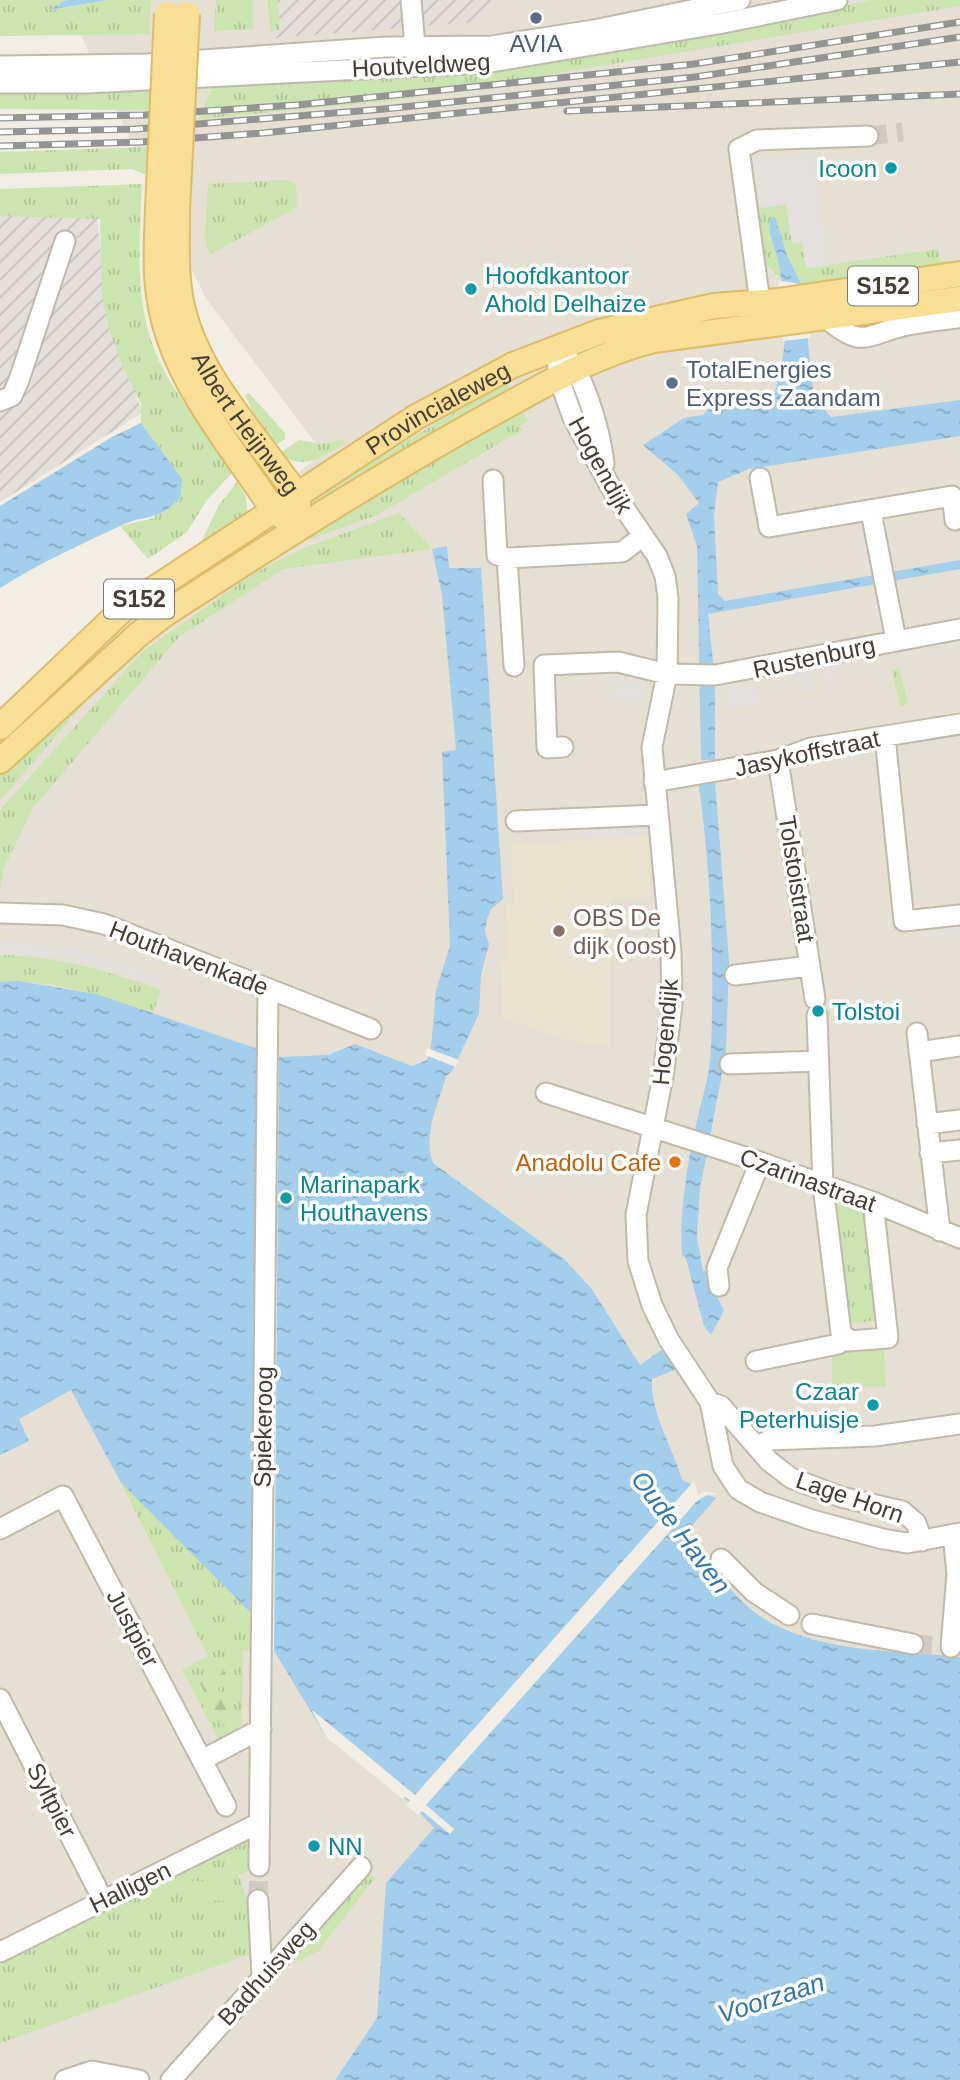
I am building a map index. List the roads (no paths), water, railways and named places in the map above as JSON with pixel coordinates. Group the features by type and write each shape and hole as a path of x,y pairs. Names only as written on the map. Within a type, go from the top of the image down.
{"main road":[{"name":"Albert Heijnweg","path":"177,7 168,210 156,269 170,341 197,398 274,511 298,528"},
{"name":"Albert Heijnweg","path":"168,210 179,291 192,335 214,377 298,497 298,528"},
{"name":"Provincialeweg","path":"813,311 960,274"},
{"name":"Provincialeweg","path":"0,727 122,610 298,497 416,417 513,365 558,346 664,316 714,306 770,313 925,305 958,309"},
{"name":"Provincialeweg","path":"0,761 139,634 298,528 567,372 624,348 770,313"}],"street":[{"path":"411,0 417,68"},
{"name":"Houtveldweg","path":"0,66 146,64 415,47 484,47 526,43 740,0"},
{"name":"Houtveldweg","path":"0,83 98,82 485,63 573,50 837,0"},
{"path":"770,313 739,149 757,140 868,136"},
{"path":"0,401 12,396 19,380 65,241"},
{"name":"Provincialeweg","path":"906,325 925,305"},
{"name":"Provincialeweg","path":"813,311 842,332 868,339 958,309"},
{"name":"Hogendijk","path":"558,346 582,436 642,537 657,555 665,576 668,598 667,674 652,747 656,815 671,952 672,1005 653,1130 636,1214 638,1261 652,1305 669,1340 710,1402 723,1466 728,1478 742,1492 760,1502 811,1520 907,1544 957,1534"},
{"path":"760,478 769,527 871,512 952,496 955,520"},
{"path":"493,480 497,555 507,558 622,552 642,537"},
{"path":"871,512 886,588 893,643"},
{"path":"507,558 514,666"},
{"name":"Rustenburg","path":"564,747 547,748 544,665 618,662 667,674 715,675 960,629"},
{"name":"Jasykoffstraat","path":"653,782 778,760 811,748 960,724"},
{"path":"885,737 904,921 960,915"},
{"name":"Tolstoistraat","path":"778,760 816,1007 823,1186 841,1332 846,1337"},
{"path":"516,821 656,815"},
{"name":"Houthavenkade","path":"0,913 63,915 104,924 371,1029"},
{"path":"735,975 810,966"},
{"name":"Spiekeroog","path":"259,1866 268,989"},
{"path":"940,1231 918,1042 960,1046"},
{"path":"730,1064 819,1061"},
{"path":"546,1093 653,1130"},
{"path":"927,1124 960,1120"},
{"name":"Czarinastraat","path":"653,1130 711,1146 873,1202 960,1238"},
{"path":"930,1153 960,1150"},
{"path":"719,1286 717,1268 760,1163"},
{"path":"756,1362 838,1344 846,1337 848,1341 888,1338 873,1202"},
{"name":"Lage Horn","path":"710,1402 721,1406 759,1446 769,1461 791,1478 911,1516 922,1541"},
{"path":"759,1446 769,1440 875,1436 960,1424"},
{"name":"Justpier","path":"0,1529 63,1496 226,1806"},
{"path":"950,1647 957,1574 957,1534"},
{"path":"721,1559 754,1591 789,1615"},
{"path":"812,1624 913,1643"},
{"name":"Syltpier","path":"0,1699 103,1900"},
{"path":"202,1760 261,1728"},
{"name":"Halligen","path":"0,1952 259,1823"},
{"name":"Badhuisweg","path":"171,2080 361,1867"},
{"path":"258,1900 261,1977"},
{"path":"65,2080 92,2070 139,2080"}],"water":[{"path":"66,0 107,0 49,10"},
{"path":"775,217 787,255 802,286 814,399 831,417 960,400 960,436 749,469 718,482 714,515 718,594 725,601 960,560 960,569 708,614 715,680 715,760 701,760 697,546 686,514 699,503 678,475 643,445 684,418 703,415 714,402 769,408 780,372 785,337 782,284 770,230 770,218"},
{"path":"141,423 182,479 180,498 165,511 122,525 45,562 0,588 0,506 112,437"},
{"path":"447,546 449,568 481,568 503,899 491,909 487,919 485,931 489,944 481,975 479,1014 452,1071 446,1076 430,1130 433,1163 564,1259 591,1288 640,1365 663,1349 677,1369 652,1379 658,1417 682,1480 691,1484 697,1500 707,1495 716,1498 684,1535 747,1606 780,1627 829,1643 881,1651 960,1657 960,2080 335,2080 377,2018 386,1883 434,1828 409,1802 327,1738 251,1613 121,1483 71,1390 19,1419 29,1441 0,1455 0,982 18,981 96,994 282,1057 328,1055 355,1044 412,1066 427,1060 431,1047 436,990 450,946 442,752 456,750 442,595 432,549"},
{"path":"714,768 729,961 726,1053 700,1189 697,1237 703,1271 708,1272 706,1276 724,1310 711,1335 704,1326 686,1259 682,1255 681,1239 687,1173 711,1047 710,909 697,772"}],"tunnel":[{"path":"868,136 903,132"},
{"path":"913,1644 938,1646"},
{"path":"258,1900 259,1866"}],"railway":[{"path":"0,118 145,115 297,105 694,64 960,22"},
{"path":"0,132 136,129 384,109 695,77 960,37"},
{"path":"0,146 141,142 263,133 960,62"},
{"path":"567,111 960,94"}],"place":[{"name":"AVIA","path":"536,18"},
{"name":"Icoon","path":"891,168"},
{"name":"Hoofdkantoor Ahold Delhaize","path":"471,289"},
{"name":"TotalEnergies Express Zaandam","path":"672,383"},
{"name":"OBS De dijk (oost)","path":"559,931"},
{"name":"Tolstoi","path":"818,1011"},
{"name":"Anadolu Cafe","path":"675,1162"},
{"name":"Marinapark Houthavens","path":"286,1198"},
{"name":"Czaar Peterhuisje","path":"873,1405"},
{"name":"NN","path":"314,1846"}],"water label":[{"name":"Oude Haven","path":"681,1532"},
{"name":"Voorzaan","path":"771,1998"}]}
